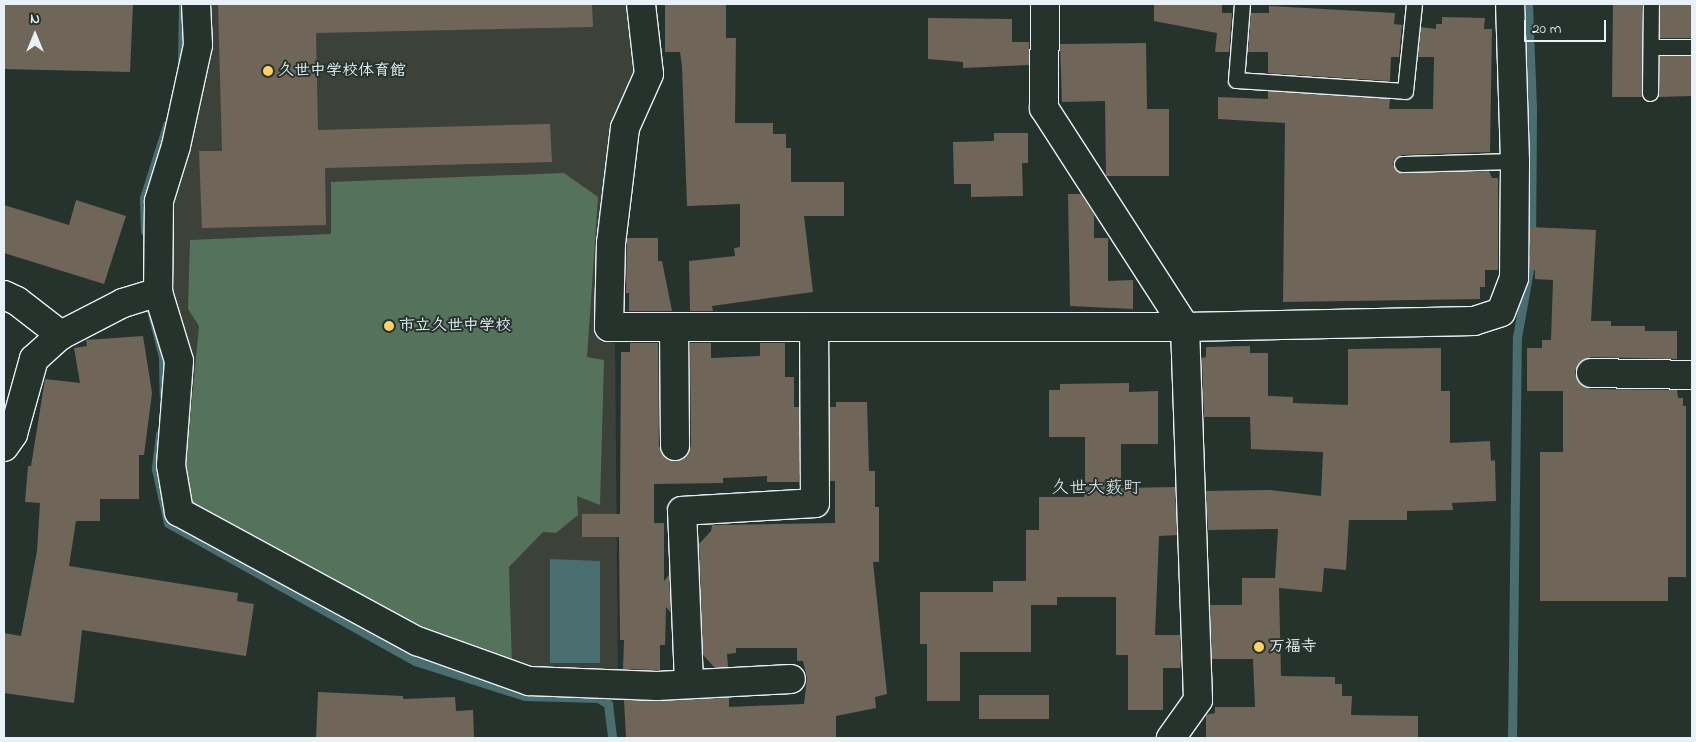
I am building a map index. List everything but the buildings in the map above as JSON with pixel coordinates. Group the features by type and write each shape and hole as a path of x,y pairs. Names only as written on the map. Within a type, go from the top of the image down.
{"street":[{"path":"196,4 198,45 176,146 159,201 158,292 179,361 171,465 178,512 417,641 529,681 657,686 791,679"},
{"path":"641,4 649,74 625,128 611,243 609,327 1185,327 1474,321 1501,312 1514,278 1515,161 1510,4"},
{"path":"1045,4 1044,108 1185,327 1198,700 1171,738"},
{"path":"4,447 13,434 34,359 61,335 123,303 158,292"},
{"path":"4,295 17,300 61,335"},
{"path":"674,327 675,446"},
{"path":"689,683 682,511 815,503 814,328"},
{"path":"1591,373 1692,375"}],"lane":[{"path":"1242,4 1236,80 1404,90 1414,4"},
{"path":"1650,93 1651,4"},
{"path":"1651,47 1692,47"},
{"path":"1402,164 1515,161"}],"shaded area":[{"name":"市立久世中学校","path":"206,4 627,4 635,66 622,100 607,177 600,341 615,343 618,679 531,676 183,509 168,206"}],"green space":[{"path":"564,173 598,197 587,357 604,360 600,505 577,496 578,515 556,533 543,532 509,567 512,665 425,632 193,509 186,462 199,326 188,309 190,240 331,234 331,182"}],"water":[{"path":"550,559 600,561 600,663 550,663"}],"waterway":[{"path":"182,61 183,4"},
{"path":"1528,4 1532,109 1531,238"},
{"path":"145,231 144,198 167,125"},
{"path":"1512,738 1517,337 1531,259"},
{"path":"148,298 163,357 164,396"},
{"path":"160,434 156,469 168,523 415,661 525,696 598,698 608,704 612,738"}],"place":[{"name":"久世中学校体育館","path":"268,71"},
{"name":"市立久世中学校","path":"389,326"},
{"name":"万福寺","path":"1259,647"}],"district":[{"name":"久世大薮町","path":"1096,489"}]}
